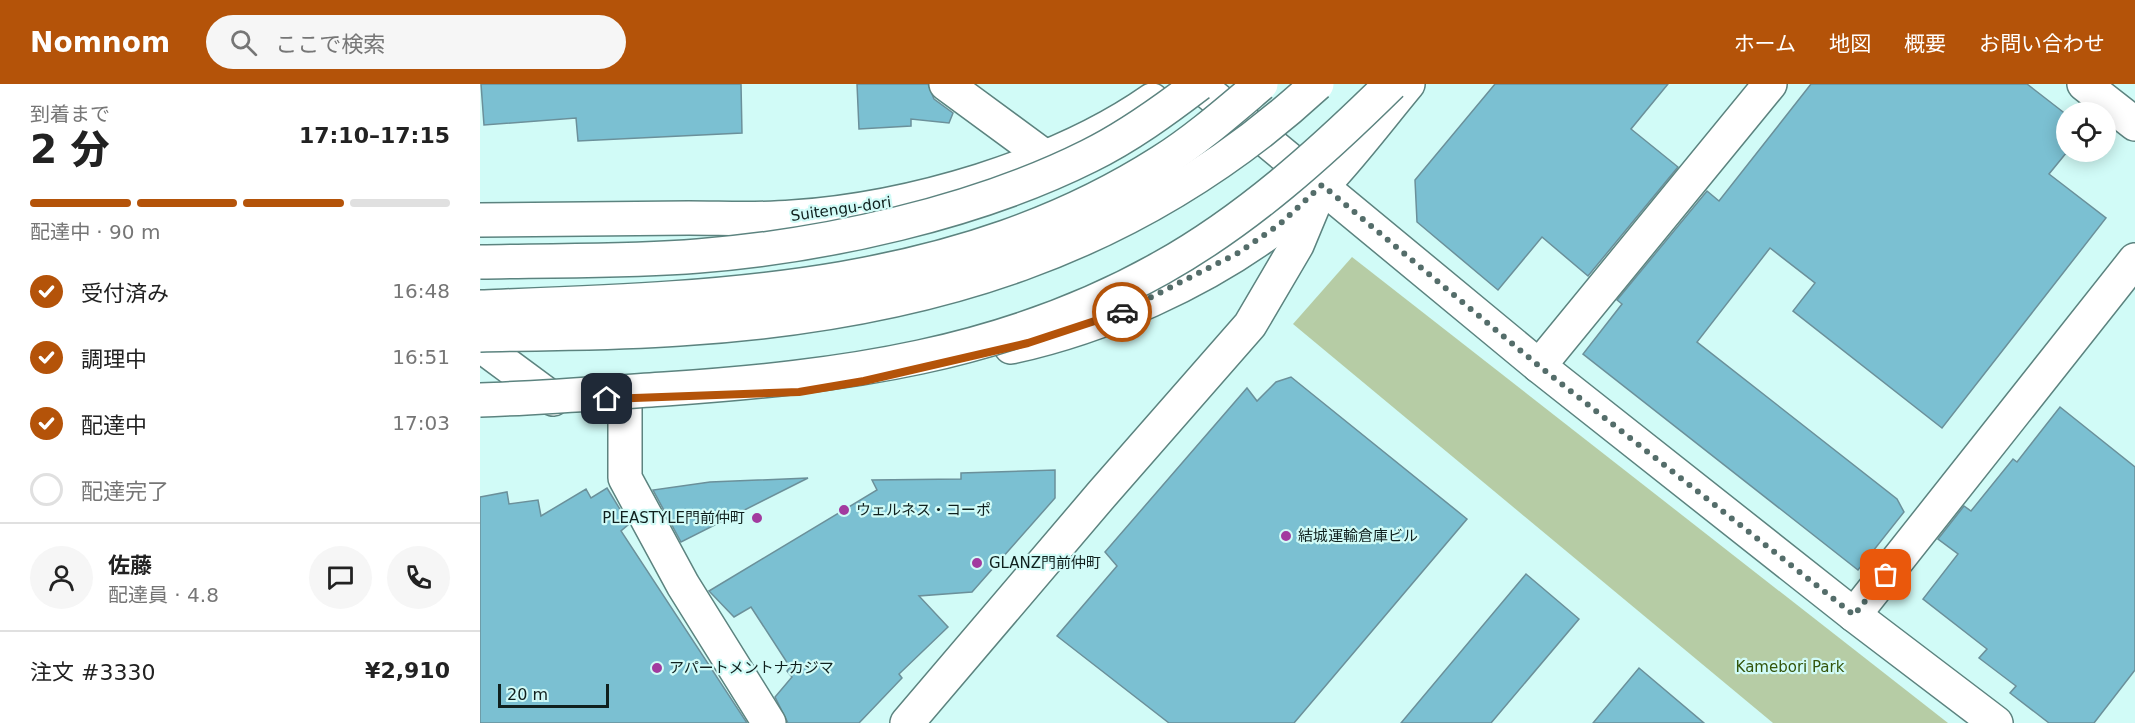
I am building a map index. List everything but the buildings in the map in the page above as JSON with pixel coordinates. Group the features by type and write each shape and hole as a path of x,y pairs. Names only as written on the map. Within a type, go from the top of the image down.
{"main road":[{"path":"946,84 1044,156"},
{"name":"Suitengu-dori","path":"480,220 793,217 890,203 983,179 1083,140 1125,118 1176,84"},
{"path":"480,262 696,257 759,250 855,234 999,193 1047,176 1111,143 1199,84 1539,366 1854,615 1996,723"},
{"path":"480,307 668,300 766,290 896,270 951,256 1024,230 1113,189 1161,162 1261,84"},
{"path":"480,335 678,329 763,322 915,297 1003,272 1086,239 1176,190 1264,130 1317,84"},
{"path":"480,398 783,380 908,361 1011,332 1110,293 1160,268 1202,243 1292,176 1391,84"},
{"path":"480,398 625,398 799,392 923,369 1064,332 1115,315 1238,253 1280,224 1322,185 1408,84"},
{"path":"1539,366 1770,84"},
{"path":"2084,84 2135,124"},
{"path":"907,723 1250,325 1297,245 1322,185"},
{"path":"1854,615 2135,260"},
{"path":"480,345 553,399"},
{"path":"625,398 625,478 683,585 769,723"}],"green space":[{"name":"Kamebori Park","path":"1352,257 1948,723 1773,723 1293,324"}],"way so far":[{"path":"1122,312 1238,253 1280,224 1322,185 1539,366 1854,615 1886,575"}],"place":[{"name":"ウェルネス・コーポ","path":"844,510"},
{"name":"PLEASTYLE門前仲町","path":"757,518"},
{"name":"結城運輸倉庫ビル","path":"1286,536"},
{"name":"GLANZ門前仲町","path":"977,563"},
{"name":"アパートメントナカジマ","path":"657,668"}],"route":[{"path":"607,399 799,392 923,369 1028,343 1122,312"}]}
